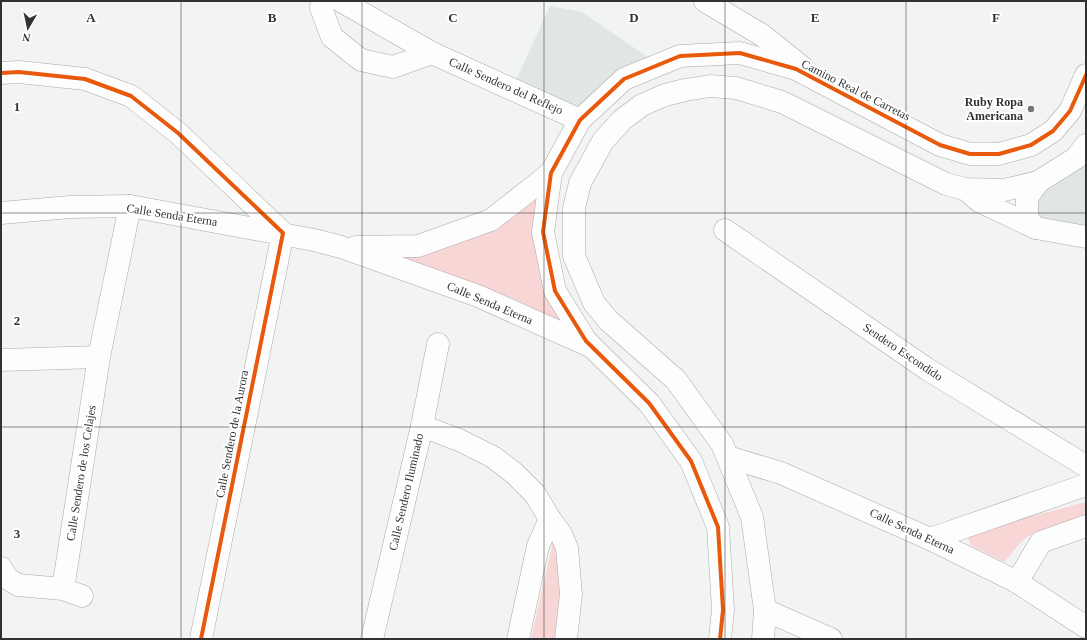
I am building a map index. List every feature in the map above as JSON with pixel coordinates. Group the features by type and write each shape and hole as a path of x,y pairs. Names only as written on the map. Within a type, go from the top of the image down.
{"street":[{"path":"322,1 321,8 332,37 361,60 393,67 432,53"},
{"name":"Calle Sendero del Reflejo","path":"341,1 432,53 580,120"},
{"path":"705,1 762,35 825,85"},
{"name":"Camino Real de Carretas","path":"720,639 723,610 718,527 691,461 649,403 586,341 556,292 543,232 551,173 580,120 624,79 680,56 740,53 796,69 940,145 970,154 999,154 1031,145 1053,130 1070,111 1086,75"},
{"path":"1,73 19,72 85,79 131,96 178,133 283,234"},
{"path":"763,639 765,610 752,517 722,444 676,380 609,321 594,302 574,256 574,208 580,183 603,140 622,120 642,105 665,95 710,86 736,88 782,102 946,184 965,189 1004,190 1038,182 1076,158 1086,145"},
{"path":"1070,111 1086,94"},
{"name":"Calle Senda Eterna","path":"341,247 418,246 491,220 551,173"},
{"path":"1036,228 1028,218 1027,198 1038,182"},
{"path":"965,189 979,201 1036,228 1086,237"},
{"name":"Calle Senda Eterna","path":"1,213 70,207 130,206 283,234 341,247 478,296 592,347"},
{"name":"Calle Sendero de los Celajes","path":"1,568 6,578 18,585 73,592 99,357 130,206"},
{"name":"Sendero Escondido","path":"725,230 927,369 1086,466"},
{"name":"Calle Sendero de la Aurora","path":"201,639 283,234"},
{"name":"Calle Sendero Iluminado","path":"372,639 422,426 438,344"},
{"path":"1,360 99,357"},
{"path":"422,426 458,440 498,461 514,473 536,494 550,519 561,534 567,548 571,594 566,639"},
{"name":"Calle Senda Eterna","path":"728,457 781,473 930,539 1017,582 1086,628"},
{"path":"930,539 1086,485"},
{"path":"518,639 538,546 550,519"},
{"path":"1017,582 1041,542 1086,526"},
{"path":"765,610 831,639"}],"shaded area":[{"path":"550,6 582,12 659,65 580,120 512,89"},
{"path":"1086,145 1086,237 1036,228 1038,182"},
{"path":"551,173 543,232 586,341 341,247 418,246 491,220"},
{"path":"1086,502 1086,516 1028,536 1004,562 972,546 968,539 971,532"},
{"path":"553,541 559,550 562,594 556,639 531,639"}],"cycle path":[{"path":"720,639 723,610 718,527 691,461 649,403 586,341 555,291 543,232 551,173 580,120 624,79 680,56 740,53 796,69 940,145 970,154 999,154 1031,145 1053,131 1070,111 1086,75"},
{"path":"1,73 19,72 85,79 131,96 178,133 283,233 201,639"}],"place":[{"name":"Ruby Ropa Americana","path":"1031,109"}]}
